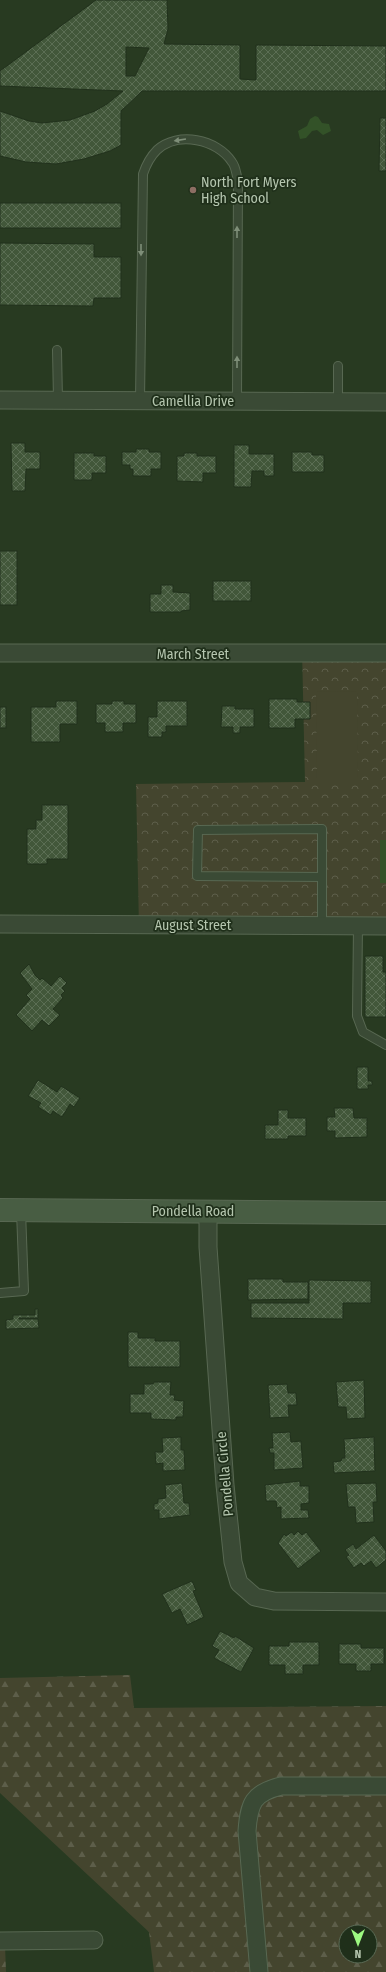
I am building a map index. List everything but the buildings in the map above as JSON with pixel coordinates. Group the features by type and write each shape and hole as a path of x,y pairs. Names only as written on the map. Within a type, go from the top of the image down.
{"main road":[{"name":"Pondella Road","path":"0,1210 386,1213"}],"street":[{"name":"Camellia Drive","path":"0,400 386,402"},
{"name":"March Street","path":"0,653 386,653"},
{"name":"August Street","path":"0,924 386,926"},
{"name":"Pondella Circle","path":"208,1212 208,1247 225,1485 233,1562 239,1583 255,1597 274,1602 386,1602"},
{"path":"259,1972 247,1831 248,1816 252,1803 264,1790 281,1786 386,1786"},
{"path":"0,1941 94,1940"}],"lane":[{"path":"140,401 143,174 146,164 158,149 175,140 186,139 206,143 225,154 232,162 238,180 237,401"},
{"path":"57,350 58,400"},
{"path":"338,366 338,402"},
{"path":"322,877 197,876 198,830 322,830 322,877 322,926"},
{"path":"358,926 357,1016 363,1032 386,1045"},
{"path":"0,1293 24,1292 21,1210"}],"green space":[{"path":"386,648 386,924 139,927 136,784 305,782 302,649"},
{"path":"357,691 358,780 317,780 316,692"},
{"path":"130,1675 134,1708 386,1706 386,1972 154,1972 149,1932 0,1793 0,1678"},
{"path":"0,1945 5,1945 6,1972 0,1972"}],"shaded area":[{"path":"315,116 318,117 322,123 329,124 331,131 323,135 317,130 312,131 306,138 300,139 298,131 307,126 310,119"},
{"path":"380,840 386,840 386,883 380,883"}],"place":[{"name":"North Fort Myers High School","path":"193,190"}]}
